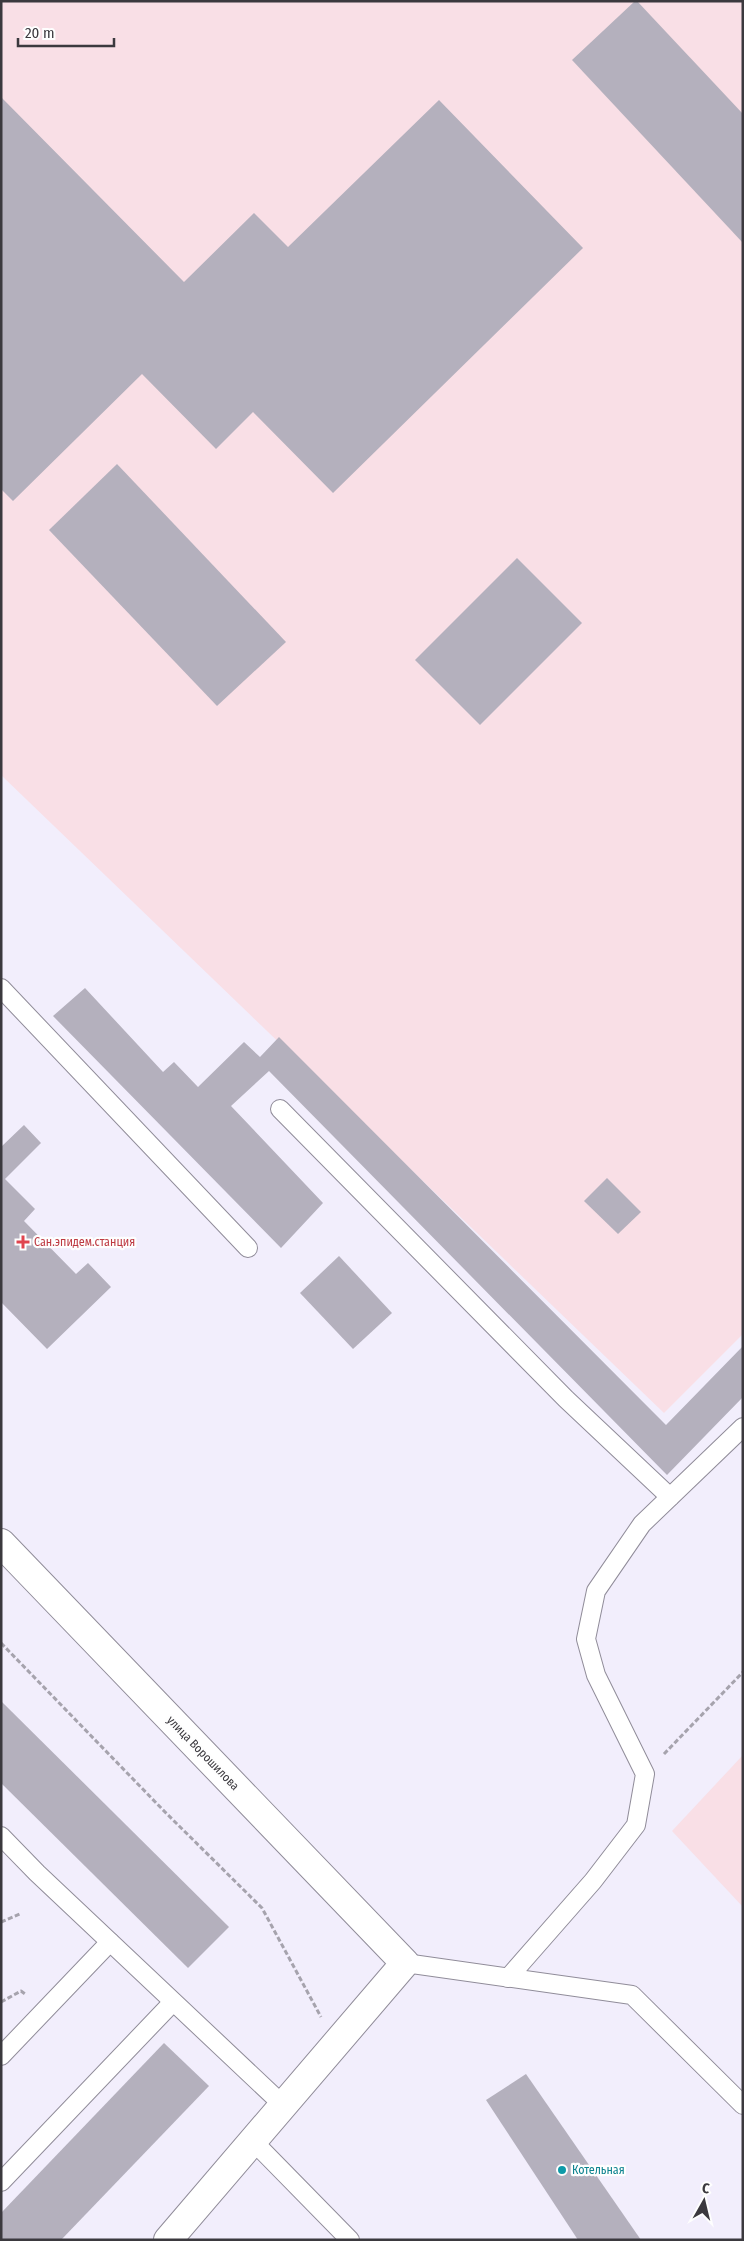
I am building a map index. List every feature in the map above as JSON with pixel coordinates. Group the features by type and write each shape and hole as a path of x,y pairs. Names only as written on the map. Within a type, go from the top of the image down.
{"street":[{"name":"улица Ворошилова","path":"1,1543 405,1963"},
{"path":"168,2240 336,2046 405,1963"}],"lane":[{"path":"1,988 248,1248"},
{"path":"280,1110 566,1399 670,1497"},
{"path":"508,1978 593,1881 636,1824 645,1774 596,1675 586,1639 596,1591 642,1524 743,1427"},
{"path":"1,1836 37,1873 283,2105"},
{"path":"1,2056 110,1942"},
{"path":"405,1963 632,1995 743,2105"},
{"path":"1,2182 173,2002"},
{"path":"253,2141 350,2240"}],"path":[{"path":"1,1643 165,1812 262,1908 336,2046"},
{"path":"645,1774 743,1672"},
{"path":"1,1922 20,1914"}],"shaded area":[{"path":"1,1 743,1 743,1334 664,1413 1,775"},
{"path":"743,1755 743,1907 672,1831"}],"building":[{"path":"635,1 743,114 743,243 572,60"},
{"path":"1,97 184,282 254,213 288,247 439,100 583,248 333,493 253,412 216,449 142,374 13,501 1,489"},
{"path":"117,464 286,642 217,706 49,530"},
{"path":"517,558 582,623 480,725 415,660"},
{"path":"85,988 163,1072 174,1062 198,1087 244,1042 260,1057 279,1037 666,1425 743,1346 743,1397 667,1475 269,1071 231,1106 323,1203 281,1248 53,1016"},
{"name":"Сан.эпидем.станция","path":"24,1125 41,1143 5,1179 35,1209 24,1221 76,1274 88,1263 111,1287 47,1349 1,1302 1,1147"},
{"path":"607,1178 641,1212 618,1234 584,1201"},
{"path":"339,1256 392,1313 353,1349 300,1293"},
{"path":"1,1701 229,1927 188,1968 1,1783"},
{"path":"164,2043 209,2086 61,2240 1,2240 1,2213"},
{"name":"Котельная","path":"526,2074 641,2240 578,2240 486,2100"}],"place":[{"name":"Сан.эпидем.станция","path":"23,1242"},
{"name":"Котельная","path":"562,2170"}]}
